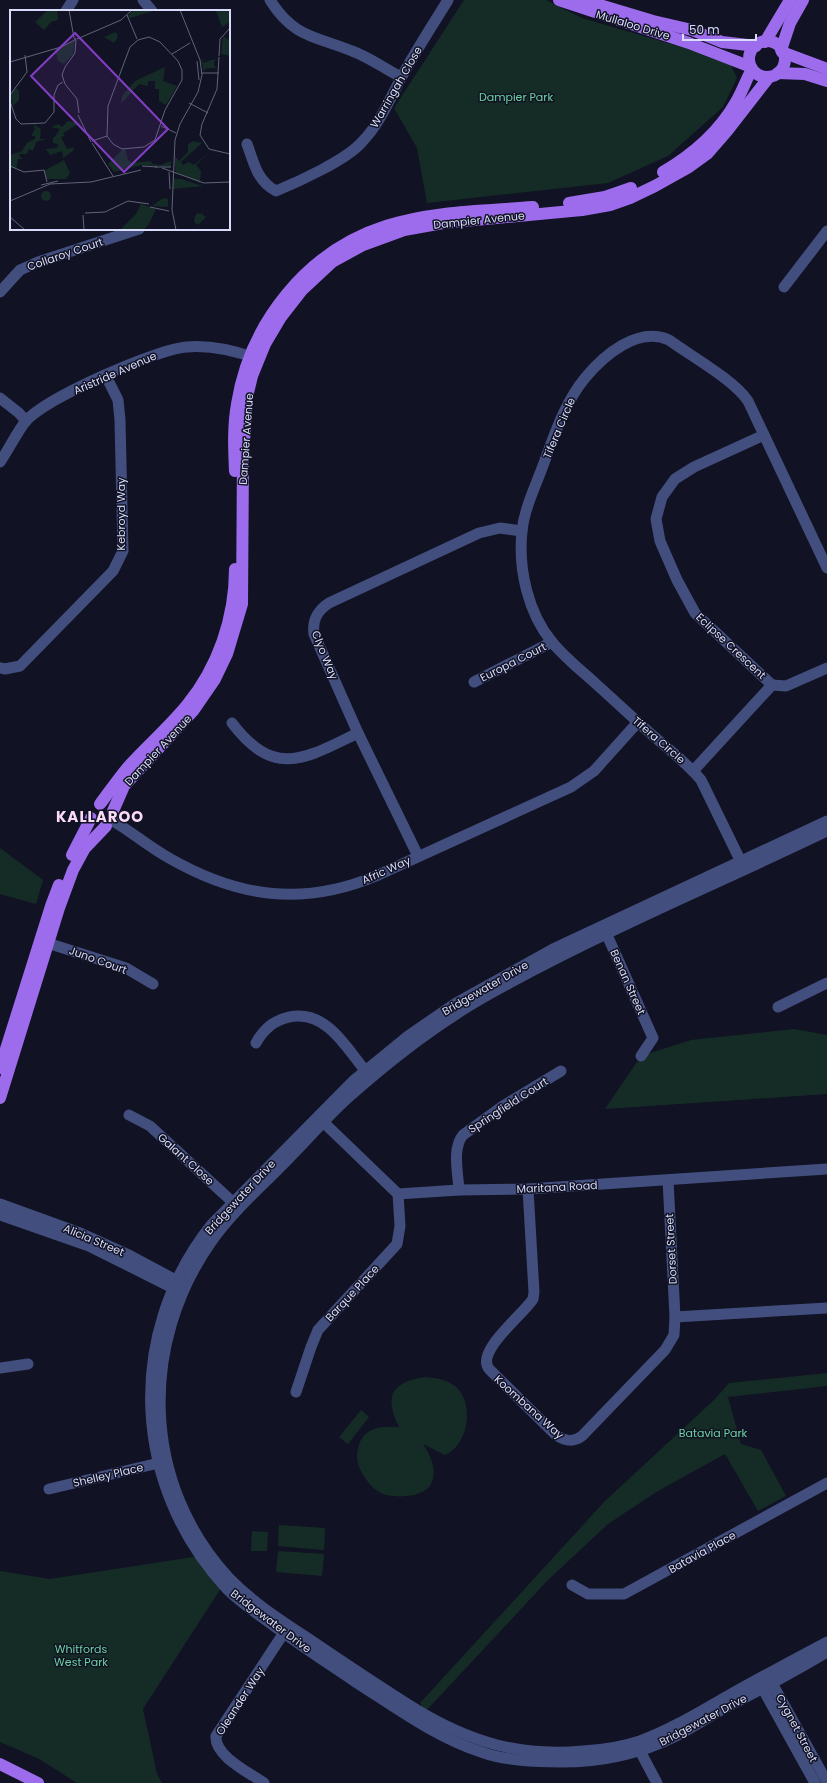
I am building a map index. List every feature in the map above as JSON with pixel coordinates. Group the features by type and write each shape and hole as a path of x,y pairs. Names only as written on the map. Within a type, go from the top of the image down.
{"main road":[{"name":"Mullaloo Drive","path":"559,0 615,9 692,30 722,42 760,44"},
{"name":"Mullaloo Drive","path":"583,0 602,7"},
{"path":"790,0 760,44 750,55 752,68 758,75 805,74 827,82"},
{"path":"773,75 784,63 782,51 790,22 803,0"},
{"name":"Mullaloo Drive","path":"615,9 690,43 752,68"},
{"path":"760,44 774,44 782,51 827,69"},
{"name":"Dampier Avenue","path":"100,804 128,768 187,705 200,687 214,662 226,631 231,613 235,575 234,461 237,406 264,326 291,289 319,262 342,246 386,226 420,218 579,202 605,197 640,185 684,159 706,139 731,110 752,68"},
{"name":"Dampier Avenue","path":"0,1068 45,942 78,858 111,819 121,792 130,778 190,715 209,689 227,654 242,604 243,457 245,417 254,358 281,317 302,290 332,262 363,245 404,230 443,223 593,208 630,198 689,167 707,154 773,75"},
{"path":"100,804 108,805 111,819 96,825 91,818 92,810 100,804"},
{"name":"Dampier Avenue","path":"0,1098 45,942 51,906 67,864 91,818"},
{"path":"0,1764 38,1783"}],"street":[{"path":"67,10 73,0"},
{"path":"143,0 151,10"},
{"path":"270,0 278,12 293,27 319,41 354,51 401,78"},
{"name":"Warringah Close","path":"247,144 259,177 267,186 276,191 347,155 361,144 378,123 401,78 448,0"},
{"name":"Collaroy Court","path":"0,292 20,270 38,262 136,230"},
{"path":"784,287 827,230"},
{"name":"Tifera Circle","path":"742,865 707,793 693,771 552,642 536,616 525,585 522,560 522,531 532,494 570,398 588,375 599,364 635,339 651,335 660,336 669,340 719,375 744,395 827,568"},
{"name":"Aristride Avenue","path":"0,462 26,421 50,402 106,376 174,348 201,347 228,350 254,358"},
{"name":"Kebroyd Way","path":"0,668 5,669 20,666 113,571 123,550 120,420 118,400 106,376"},
{"path":"0,398 19,413 26,421"},
{"name":"Eclipse Crescent","path":"764,435 694,467 675,479 662,497 656,519 660,541 693,609 772,685"},
{"name":"Clyo Way","path":"418,856 358,733 314,634 313,627 317,614 329,603 479,533 500,528 522,531"},
{"name":"Europa Court","path":"474,682 552,642"},
{"path":"772,685 786,686 827,668"},
{"name":"Tifera Circle","path":"693,771 772,685"},
{"name":"Afric Way","path":"111,819 167,857 204,876 243,890 287,895 317,893 352,886 571,787 594,771 638,722"},
{"path":"232,723 249,744 266,754 281,759 291,760 310,756 358,733"},
{"name":"Bridgewater Drive","path":"827,821 742,865 605,929 457,1013 398,1056 368,1074 348,1097 321,1119 237,1206 179,1286 161,1322 153,1366 151,1421 173,1508 201,1558 240,1601 438,1723 464,1735 490,1744 512,1750 542,1753 601,1750 639,1746 765,1681 827,1652"},
{"name":"Bridgewater Drive","path":"742,865 827,831"},
{"name":"Benan Street","path":"605,929 653,1038 641,1056"},
{"name":"Juno Court","path":"45,942 126,968 153,984"},
{"path":"778,1007 827,983"},
{"path":"256,1044 260,1035 269,1026 280,1019 296,1016 314,1020 333,1031 368,1074"},
{"name":"Springfield Court","path":"459,1190 458,1148 460,1139 463,1135 504,1106 561,1070"},
{"name":"Galant Close","path":"129,1115 150,1126 237,1206"},
{"path":"321,1119 398,1194"},
{"name":"Maritana Road","path":"398,1194 459,1190 528,1189 827,1168"},
{"name":"Dorset Street","path":"668,1180 675,1317"},
{"name":"Koombana Way","path":"528,1189 534,1292 533,1300 493,1344 486,1357 485,1363 490,1370 556,1435 569,1441 578,1439 582,1436 670,1345 674,1335 675,1317"},
{"name":"Barque Place","path":"296,1392 318,1330 397,1244 400,1226 398,1194"},
{"name":"Alicia Street","path":"0,1204 80,1232 179,1286"},
{"name":"Alicia Street","path":"0,1215 89,1246 179,1286"},
{"path":"675,1317 827,1308"},
{"path":"0,1368 28,1364"},
{"name":"Shelley Place","path":"49,1489 162,1462"},
{"name":"Batavia Place","path":"572,1585 588,1594 624,1594 827,1483"},
{"name":"Oleander Way","path":"264,1783 221,1752 215,1742 216,1736 286,1629"},
{"name":"Bridgewater Drive","path":"765,1681 827,1642"},
{"name":"Cygnet Street","path":"765,1681 827,1782"},
{"name":"Cygnet Street","path":"765,1681 815,1783"},
{"path":"639,1746 657,1783"}],"green space":[{"name":"Dampier Park","path":"464,0 546,0 582,18 729,61 737,78 723,107 668,156 608,183 427,203 417,148 394,108"},
{"path":"0,848 43,880 36,904 0,894"},
{"path":"794,1029 827,1035 827,1094 605,1109 641,1056 691,1040"},
{"name":"Batavia Park","path":"827,1373 827,1386 728,1397 741,1444 761,1450 786,1496 758,1511 725,1454 658,1491 608,1524 547,1581 425,1712 420,1703 605,1501 715,1399 729,1383"},
{"path":"426,1377 448,1382 459,1390 464,1398 466,1407 466,1426 459,1444 445,1455 423,1444 429,1454 434,1471 432,1482 429,1487 424,1491 412,1495 390,1496 379,1492 371,1486 359,1468 357,1457 360,1442 367,1433 376,1428 399,1427 392,1407 394,1392 398,1387 405,1383 414,1379"},
{"path":"361,1410 369,1417 348,1444 339,1437"},
{"path":"279,1525 325,1528 324,1550 278,1546"},
{"path":"252,1531 268,1532 267,1551 251,1551"},
{"path":"278,1551 324,1554 322,1576 276,1572"},
{"name":"Whitfords West Park","path":"200,1556 223,1585 143,1709 157,1774 162,1783 77,1783 39,1759 0,1742 0,1571 50,1579"}],"district":[{"name":"KALLAROO","path":"100,817"}]}
